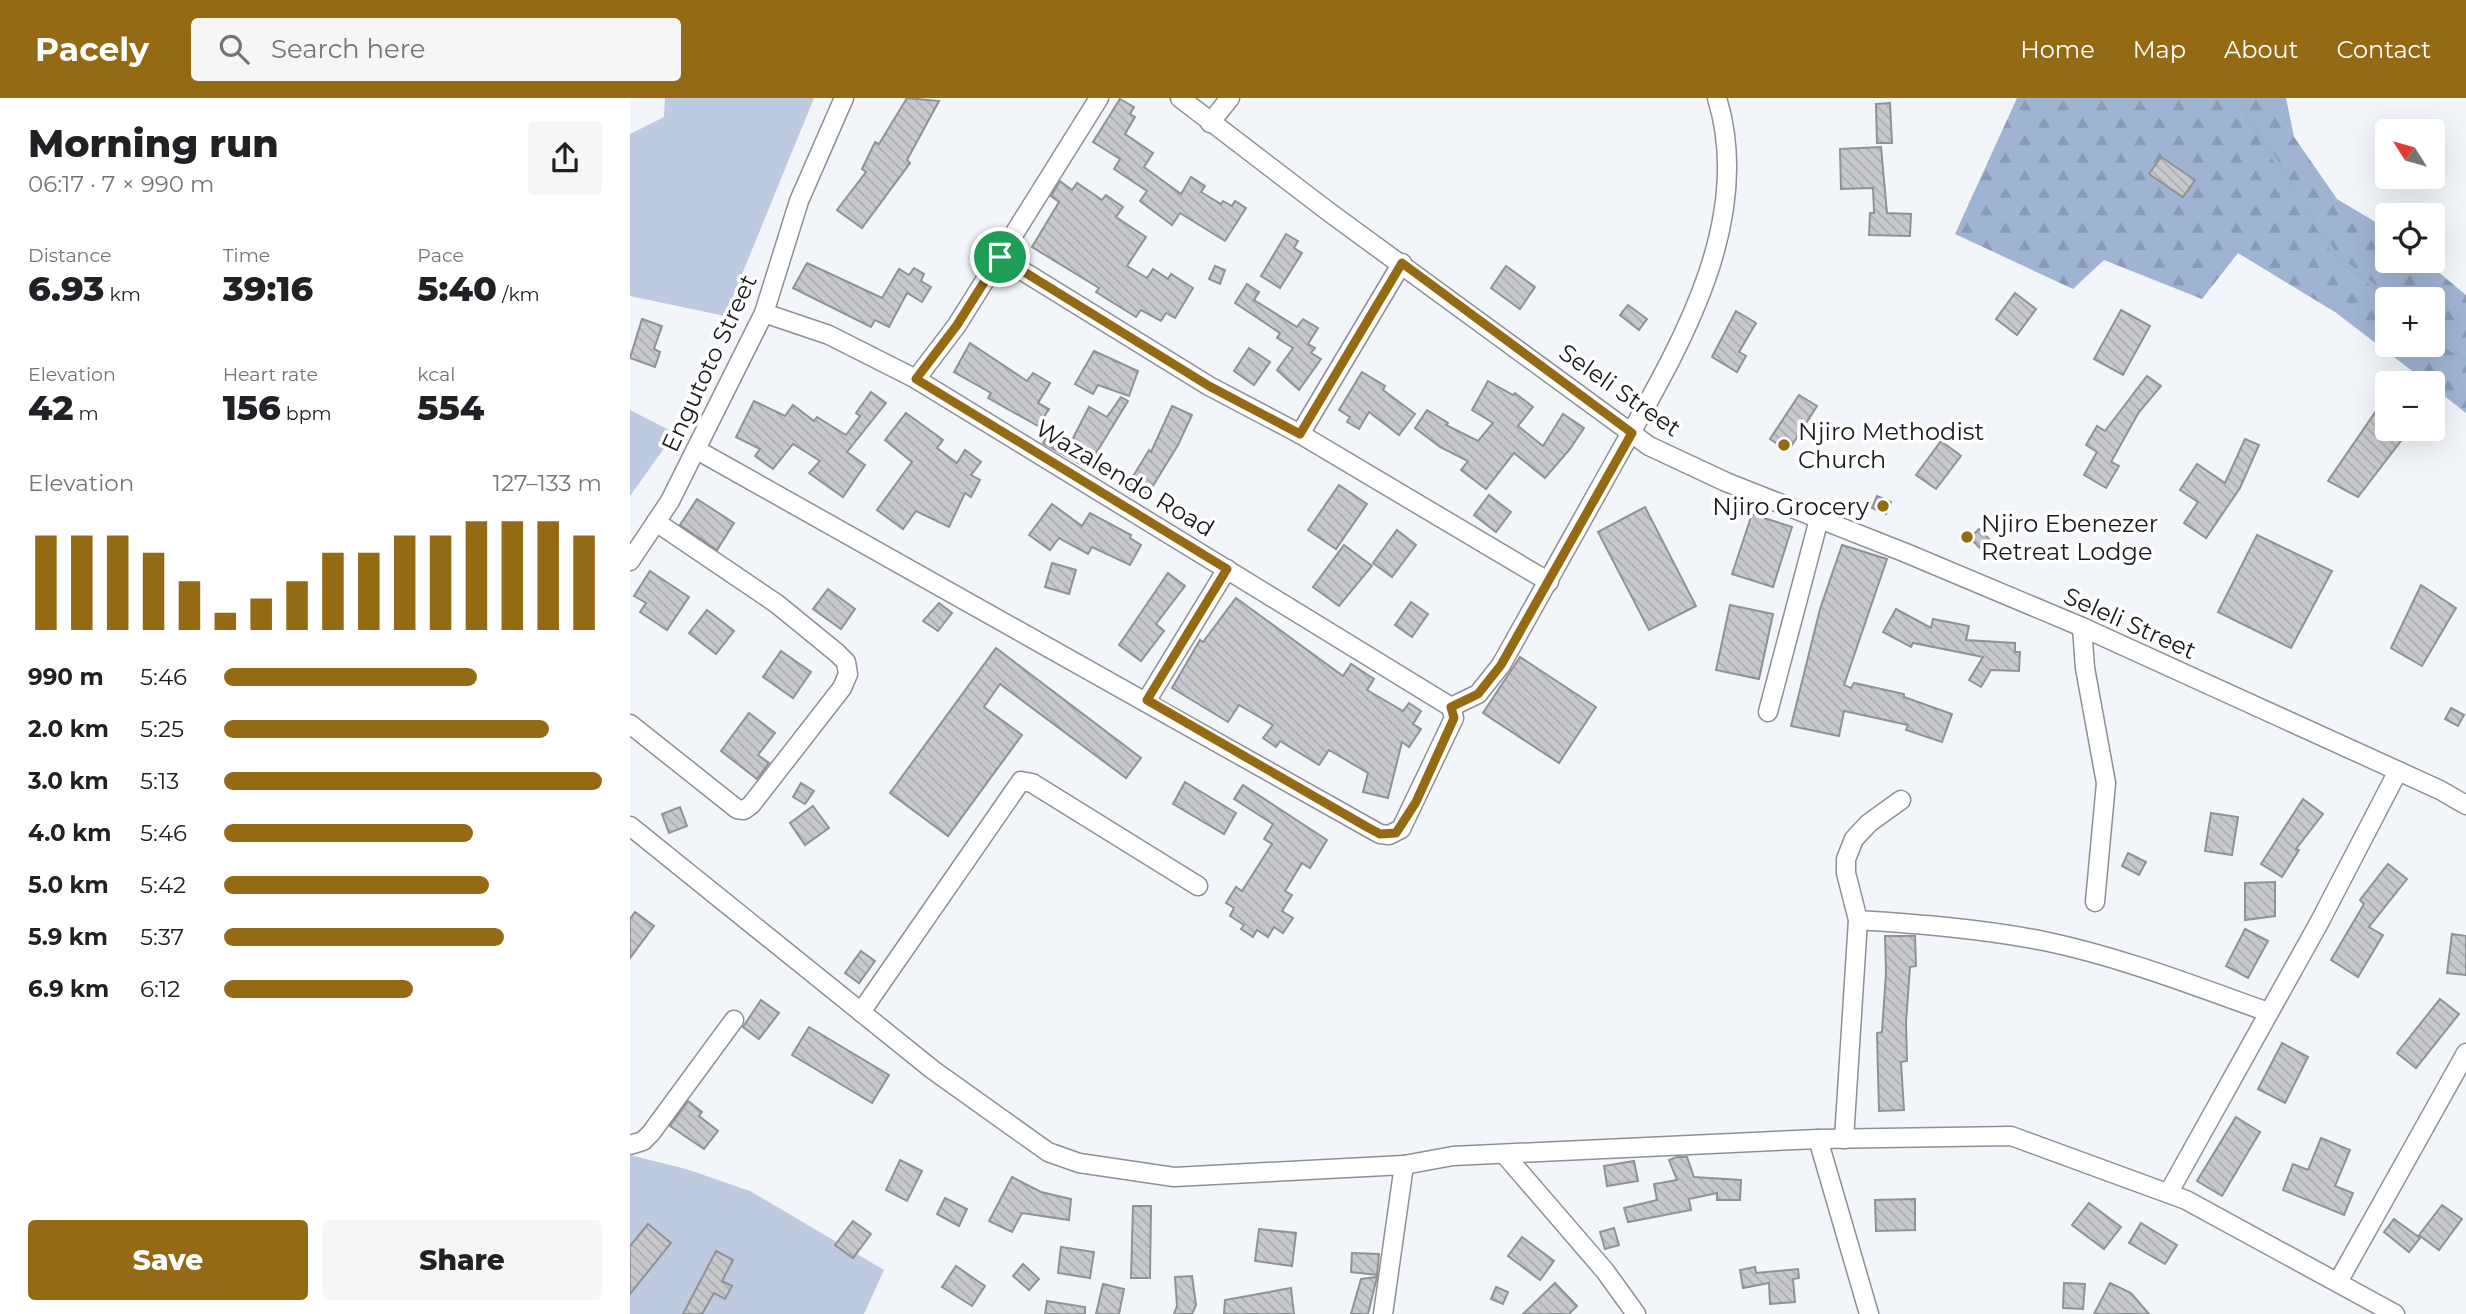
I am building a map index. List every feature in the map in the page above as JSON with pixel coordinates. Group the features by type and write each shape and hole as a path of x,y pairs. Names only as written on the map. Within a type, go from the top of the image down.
{"street":[{"name":"Engutoto Street","path":"630,561 656,523 697,450 764,313 799,201 844,98"},
{"path":"916,379 957,325 1099,98"},
{"name":"Seleli Street","path":"1180,98 1210,123 1649,446 1726,482 2082,627 2398,771 2466,805"},
{"path":"1210,123 1230,98"},
{"path":"697,450 802,506 910,572 1147,700 1367,827 1389,835 1401,829 1416,802 1454,718 1451,707 1478,694 1489,682 1549,582 1632,433 1692,313 1707,279 1720,230 1728,158 1725,122 1717,98"},
{"path":"1000,257 1197,379 1300,434 1549,582"},
{"path":"1300,434 1402,263"},
{"name":"Wazalendo Road","path":"764,313 828,335 916,379 1451,707"},
{"path":"1768,712 1819,519"},
{"path":"630,724 737,810 744,810 842,688 848,674 846,662 837,653 777,604 656,523"},
{"path":"1147,700 1227,569"},
{"path":"2082,627 2087,681 2106,783 2095,902"},
{"path":"2169,1192 2398,771"},
{"path":"861,1012 1021,782 1031,783 1198,886"},
{"path":"1844,1139 1858,920 1846,873 1846,859 1854,839 1869,823 1901,800"},
{"path":"630,826 861,1012 1020,1135 1048,1152 1079,1163 1174,1177 1404,1165 1453,1156 1818,1139 2011,1136 2169,1192 2395,1314"},
{"path":"1858,920 1919,924 2043,941 2105,957 2268,1012"},
{"path":"630,1145 643,1141 651,1133 734,1020"},
{"path":"2338,1282 2460,1082 2466,1053"},
{"path":"1818,1139 1870,1314"},
{"path":"1505,1155 1605,1271 1636,1314"},
{"path":"1383,1314 1404,1165"}],"shaded area":[{"path":"665,98 814,98 725,316 630,296 630,134 664,117"},
{"path":"630,410 675,433 630,496"},
{"path":"630,1155 686,1169 750,1191 884,1270 864,1314 630,1314"}],"green space":[{"path":"2017,98 2286,98 2294,137 2337,199 2375,222 2375,273 2439,273 2466,295 2466,413 2445,396 2445,371 2412,371 2394,357 2445,357 2445,287 2375,287 2375,343 2335,312 2238,253 2202,299 2104,260 2073,289 1955,234"}],"building":[{"path":"907,98 939,101 907,160 910,163 862,228 837,210 866,172 862,169 875,142 879,144"},
{"path":"1120,99 1134,107 1130,114 1135,117 1125,134 1153,153 1144,167 1181,194 1191,177 1205,186 1201,192 1221,204 1223,201 1232,206 1235,201 1246,208 1225,241 1180,213 1172,225 1140,201 1147,191 1114,169 1120,159 1093,142"},
{"path":"1890,103 1892,143 1877,143 1876,104"},
{"path":"1881,147 1887,213 1911,214 1910,236 1869,235 1870,213 1874,213 1873,188 1841,189 1840,149"},
{"path":"2161,157 2195,180 2183,197 2149,174"},
{"path":"1060,181 1072,190 1077,183 1102,200 1106,195 1123,207 1116,217 1146,237 1127,266 1147,278 1153,269 1168,279 1171,274 1193,288 1175,318 1166,313 1161,321 1141,310 1136,317 1096,292 1099,288 1032,247 1059,202 1051,196"},
{"path":"1286,234 1298,241 1294,248 1302,253 1280,288 1261,276"},
{"path":"807,263 882,298 899,269 909,275 914,268 924,274 921,281 931,287 922,302 907,293 889,327 875,320 871,327 793,288"},
{"path":"1215,266 1225,270 1220,284 1209,279"},
{"path":"1506,266 1535,287 1520,309 1491,288"},
{"path":"1247,284 1259,292 1254,300 1297,327 1303,319 1318,328 1308,344 1315,348 1311,353 1321,359 1299,390 1277,370 1293,348 1277,338 1280,333 1235,303"},
{"path":"2015,293 2036,309 2017,335 1996,319"},
{"path":"1628,305 1647,319 1639,330 1620,315"},
{"path":"2121,310 2150,326 2123,375 2094,359"},
{"path":"1736,311 1756,323 1739,352 1746,356 1737,372 1712,357"},
{"path":"642,319 662,326 654,349 660,352 655,367 630,358"},
{"path":"970,343 1027,381 1033,373 1050,383 1038,403 1049,409 1038,426 988,398 991,393 954,372"},
{"path":"1249,348 1270,362 1254,385 1234,371"},
{"path":"1094,351 1138,371 1129,396 1098,385 1093,394 1075,384"},
{"path":"1362,372 1385,386 1383,390 1415,414 1399,435 1369,412 1359,429 1347,422 1350,417 1339,410"},
{"path":"2147,376 2161,386 2139,412 2111,462 2119,466 2106,488 2084,475 2097,452 2086,445 2097,426 2105,431"},
{"path":"1488,381 1513,395 1515,393 1533,407 1518,426 1543,446 1563,414 1584,428 1545,478 1514,453 1486,489 1461,470 1468,461 1440,447 1415,428 1427,410 1448,423 1446,425 1478,441 1493,423 1472,410"},
{"path":"871,392 886,403 847,452 865,465 843,497 809,473 820,461 793,444 773,469 755,456 760,449 736,437 754,401 785,416 793,405 814,421 817,417 846,435 860,416 856,413"},
{"path":"1799,395 1817,406 1788,451 1770,439"},
{"path":"1121,397 1128,401 1087,468 1043,443 1049,432 1070,444 1089,407 1107,417"},
{"path":"1172,406 1192,415 1178,445 1148,494 1129,483 1149,450 1151,452"},
{"path":"2375,412 2375,441 2401,441 2358,497 2328,481"},
{"path":"906,413 943,440 937,448 957,463 965,450 981,462 971,475 980,480 971,497 965,493 949,527 916,511 903,529 877,510 912,462 885,440"},
{"path":"2245,439 2259,445 2240,488 2206,538 2184,523 2198,502 2180,490 2197,464 2225,483"},
{"path":"1941,441 1961,456 1936,489 1916,475"},
{"path":"1339,485 1367,504 1336,549 1308,530"},
{"path":"1489,495 1511,512 1496,532 1474,515"},
{"path":"1877,496 1891,502 1886,514 1872,508"},
{"path":"697,499 734,523 717,550 680,525"},
{"path":"1052,504 1082,526 1090,513 1131,535 1130,538 1141,545 1130,565 1092,547 1088,554 1059,538 1050,550 1029,535"},
{"path":"1645,507 1696,606 1649,630 1598,532"},
{"path":"1752,514 1792,527 1773,587 1732,574"},
{"path":"1979,529 1989,539 1980,548 1970,538"},
{"path":"1397,530 1416,545 1392,577 1373,563"},
{"path":"2257,535 2332,571 2291,648 2218,612"},
{"path":"1344,545 1372,566 1339,606 1313,587"},
{"path":"1842,545 1887,559 1844,685 1851,688 1854,683 1904,694 1904,697 1952,714 1942,742 1906,730 1908,725 1844,711 1839,736 1791,726 1820,609"},
{"path":"1052,563 1076,570 1069,594 1045,587"},
{"path":"650,571 689,597 667,630 640,612 646,603 634,596"},
{"path":"1168,573 1185,586 1156,624 1164,631 1141,661 1119,645"},
{"path":"2421,585 2456,608 2422,666 2391,648"},
{"path":"828,589 855,609 841,629 813,609"},
{"path":"1236,598 1343,676 1351,664 1374,679 1367,690 1403,711 1409,703 1421,711 1413,724 1421,729 1409,747 1402,742 1388,798 1363,792 1368,773 1329,750 1319,765 1280,741 1276,747 1263,738 1273,725 1239,705 1228,722 1172,688 1200,640 1203,642"},
{"path":"1411,602 1428,614 1412,637 1395,625"},
{"path":"939,603 952,613 938,631 923,621"},
{"path":"1730,605 1773,614 1759,679 1716,670"},
{"path":"1896,609 1931,628 1933,619 1969,626 1966,640 2015,643 2015,652 2020,652 2019,671 1991,670 1981,687 1969,680 1983,657 1913,643 1911,647 1883,632"},
{"path":"707,610 734,631 716,654 689,633"},
{"path":"996,648 1141,758 1126,778 1000,684 984,707 1022,735 948,836 890,793"},
{"path":"781,651 811,672 793,698 763,677"},
{"path":"1520,657 1596,707 1559,763 1483,713"},
{"path":"2451,708 2464,715 2458,726 2445,719"},
{"path":"749,713 775,733 758,755 769,763 757,779 721,751"},
{"path":"1185,782 1236,813 1224,834 1173,804"},
{"path":"801,783 814,791 805,804 793,797"},
{"path":"1243,785 1327,840 1310,868 1302,863 1285,891 1292,895 1282,911 1293,918 1283,933 1274,927 1268,937 1257,930 1253,937 1241,929 1244,925 1230,916 1234,908 1226,903 1236,887 1242,891 1272,844 1264,839 1273,824 1234,799"},
{"path":"2303,799 2323,814 2296,849 2299,850 2282,877 2261,864"},
{"path":"813,806 829,828 805,845 790,823"},
{"path":"680,807 687,826 669,833 662,814"},
{"path":"2211,813 2238,817 2232,855 2205,851"},
{"path":"2128,853 2146,862 2139,875 2122,866"},
{"path":"2388,864 2407,879 2369,927 2383,935 2358,977 2331,960 2364,904 2360,900"},
{"path":"2275,882 2275,916 2245,920 2245,883"},
{"path":"635,912 654,926 630,958 630,919"},
{"path":"2245,929 2268,941 2248,978 2226,966"},
{"path":"2452,934 2466,936 2466,975 2447,973"},
{"path":"1885,936 1915,936 1916,966 1910,967 1906,1022 1907,1061 1901,1062 1904,1110 1879,1111 1877,1033 1882,1032 1886,973"},
{"path":"861,951 875,961 859,983 845,973"},
{"path":"2440,999 2459,1014 2416,1068 2397,1053"},
{"path":"761,1000 779,1013 759,1039 743,1027"},
{"path":"809,1027 889,1075 872,1103 792,1055"},
{"path":"2282,1043 2308,1057 2285,1103 2258,1089"},
{"path":"688,1101 702,1112 699,1116 718,1131 704,1149 670,1126"},
{"path":"2236,1117 2260,1132 2222,1196 2197,1181"},
{"path":"2321,1138 2350,1150 2335,1186 2353,1193 2344,1215 2283,1190 2293,1164 2308,1170"},
{"path":"1687,1157 1694,1177 1741,1180 1740,1200 1717,1200 1717,1193 1689,1199 1691,1210 1628,1222 1624,1208 1657,1200 1654,1184 1677,1180 1669,1160"},
{"path":"900,1160 922,1171 907,1201 886,1190"},
{"path":"1634,1161 1638,1181 1607,1186 1604,1166"},
{"path":"1012,1177 1041,1192 1071,1199 1069,1220 1022,1213 1012,1232 989,1221"},
{"path":"945,1198 967,1209 959,1226 937,1214"},
{"path":"1915,1199 1915,1230 1876,1231 1875,1200"},
{"path":"2089,1203 2121,1227 2104,1249 2072,1225"},
{"path":"2442,1205 2462,1219 2439,1250 2419,1235"},
{"path":"1133,1206 1151,1206 1150,1278 1131,1278"},
{"path":"2394,1219 2420,1238 2409,1252 2384,1232"},
{"path":"853,1221 871,1234 853,1258 835,1245"},
{"path":"2141,1223 2177,1245 2165,1264 2129,1243"},
{"path":"648,1224 671,1243 630,1294 630,1246"},
{"path":"1614,1228 1619,1245 1605,1249 1600,1232"},
{"path":"1259,1229 1296,1233 1292,1266 1255,1261"},
{"path":"1522,1237 1554,1261 1540,1280 1508,1256"},
{"path":"1061,1247 1094,1252 1090,1278 1058,1273"},
{"path":"716,1251 733,1260 722,1281 732,1286 725,1299 714,1293 702,1314 683,1314"},
{"path":"1352,1253 1379,1254 1377,1275 1351,1272"},
{"path":"1023,1264 1039,1279 1029,1290 1013,1276"},
{"path":"956,1266 985,1286 972,1306 942,1287"},
{"path":"1755,1267 1756,1273 1798,1269 1799,1278 1793,1279 1795,1302 1770,1304 1769,1283 1743,1288 1740,1270"},
{"path":"1192,1276 1196,1305 1192,1314 1174,1314 1177,1306 1175,1277"},
{"path":"1377,1277 1368,1314 1351,1314 1361,1279"},
{"path":"1555,1283 1577,1306 1569,1314 1523,1314"},
{"path":"2064,1283 2085,1284 2083,1309 2063,1308"},
{"path":"2110,1283 2131,1293 2149,1314 2094,1314"},
{"path":"1103,1284 1124,1289 1119,1314 1096,1314"},
{"path":"1496,1287 1508,1292 1503,1304 1491,1299"},
{"path":"1291,1288 1294,1314 1224,1314 1225,1300"},
{"path":"1047,1301 1085,1307 1085,1314 1045,1314"}],"waterway":[{"path":"2236,98 2336,256 2375,287"},
{"path":"2445,344 2466,361"}],"place":[{"name":"Njiro Methodist Church","path":"1784,445"},
{"name":"Njiro Grocery","path":"1883,506"},
{"name":"Njiro Ebenezer Retreat Lodge","path":"1967,537"}],"route":[{"path":"1000,257 1072,304 1209,386 1300,434 1402,263 1632,433 1501,665 1478,694 1451,707 1454,718 1416,802 1396,833 1380,834 1147,700 1227,569 916,379 957,325 1000,257"}]}
